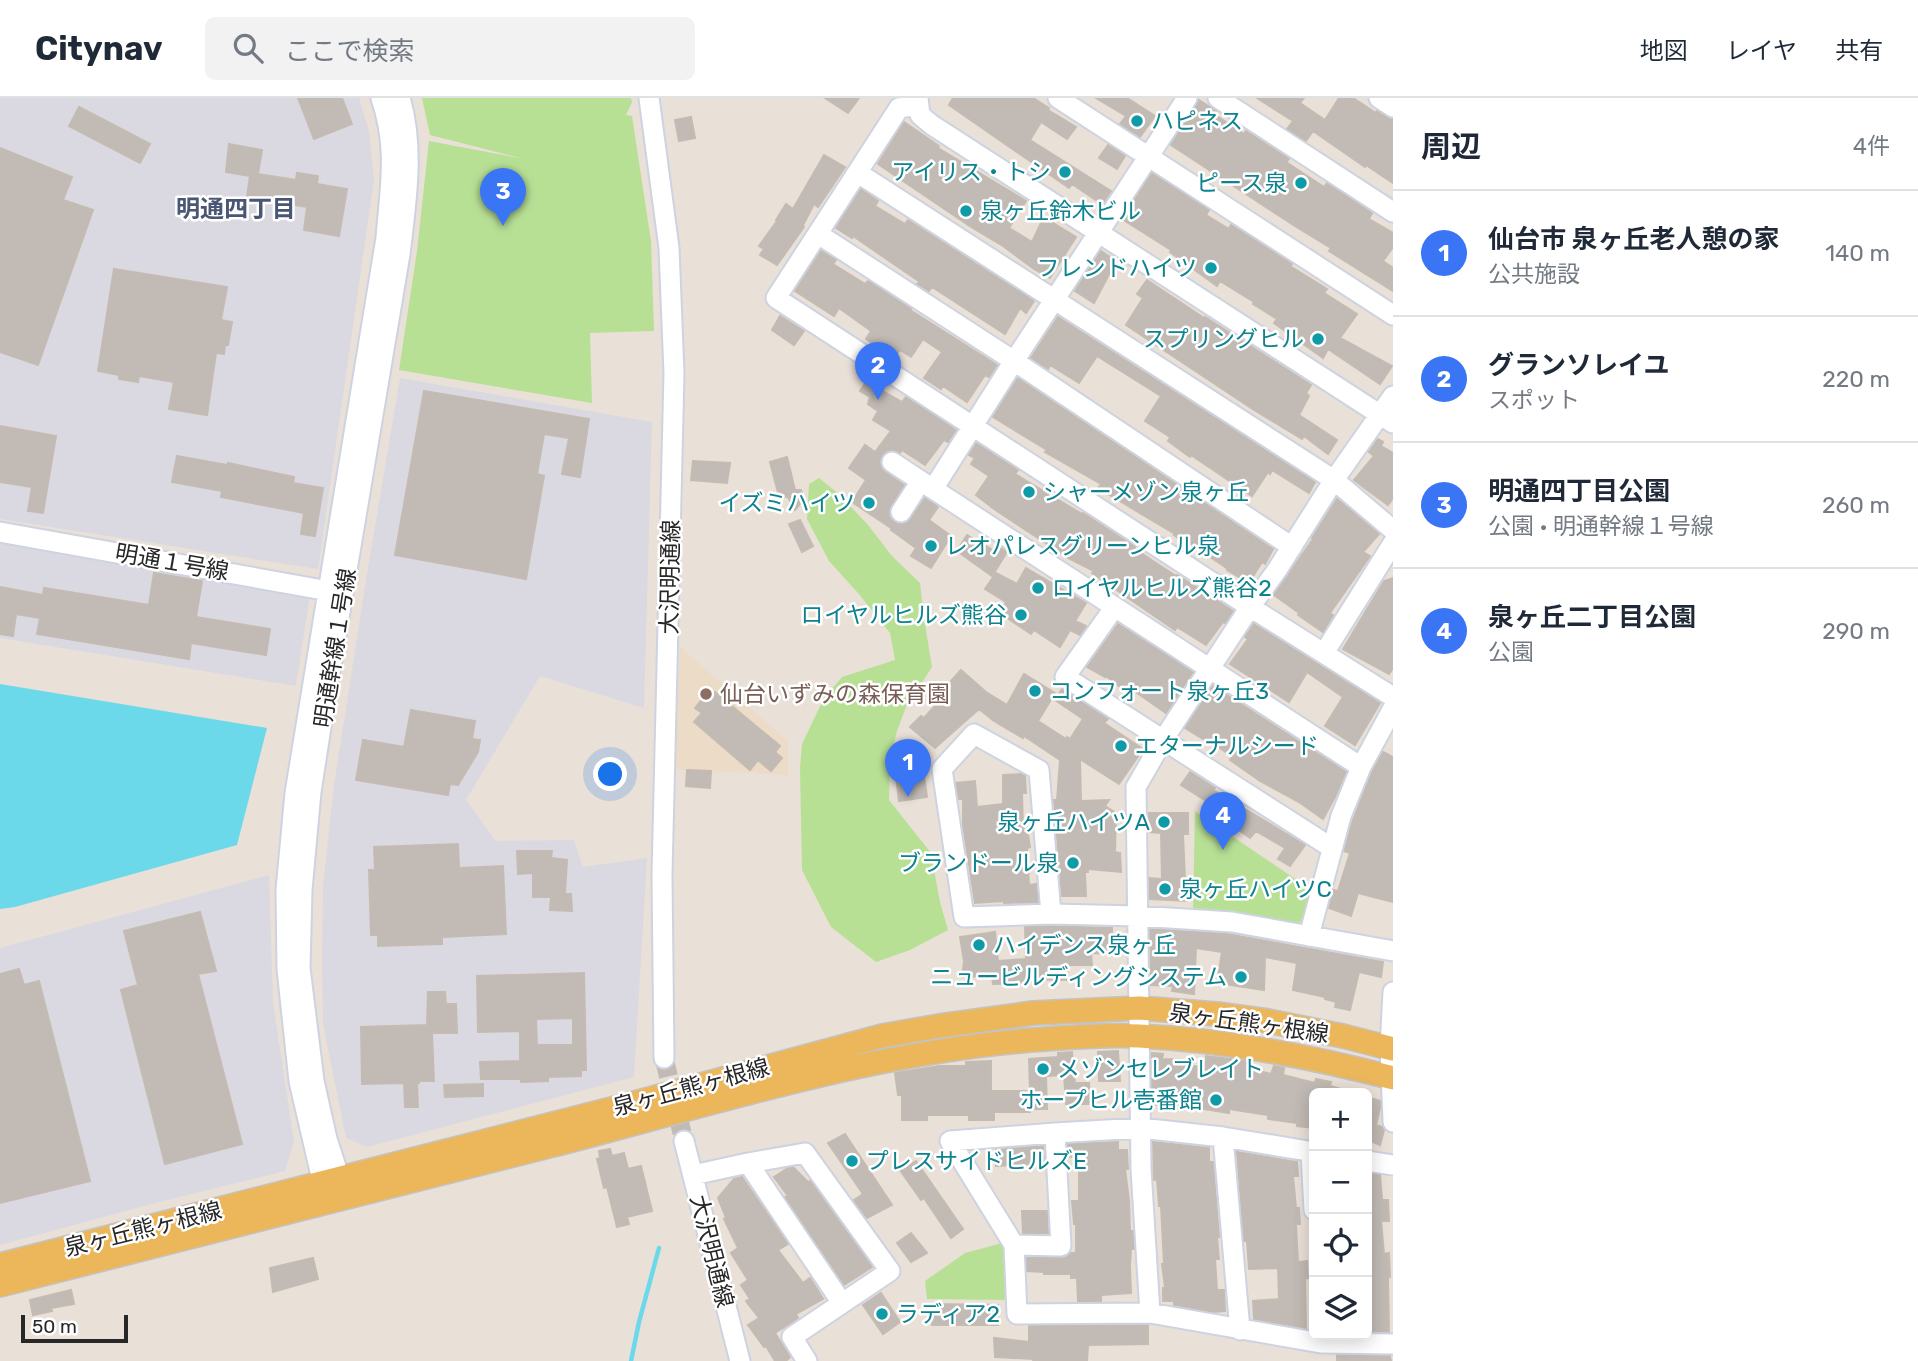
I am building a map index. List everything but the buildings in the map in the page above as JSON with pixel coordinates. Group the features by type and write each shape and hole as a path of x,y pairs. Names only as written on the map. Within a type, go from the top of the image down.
{"main road":[{"name":"泉ヶ丘熊ヶ根線","path":"0,1285 623,1106 882,1036 1012,1015 1139,1008 1268,1021 1391,1049"},
{"name":"泉ヶ丘熊ヶ根線","path":"0,1265 644,1121 803,1078 898,1057 1009,1042 1140,1036 1230,1044 1331,1062 1392,1077"}],"street":[{"path":"334,1190 299,1081 287,969 286,890 295,793 336,592 386,239 393,155 388,120 381,98"},
{"name":"明通幹線１号線","path":"336,592 400,254 408,184 405,116 400,98"},
{"name":"大沢明通線","path":"649,98 669,248 674,373 662,875 664,1058"},
{"path":"1058,98 1393,315"},
{"path":"901,512 927,485 973,425 1186,98"},
{"path":"1219,98 1393,212"},
{"path":"1379,98 1393,107"},
{"path":"1387,419 932,125 905,102 776,298 1393,697"},
{"path":"858,173 1334,480 1393,530"},
{"path":"818,234 1292,547"},
{"path":"1150,1313 1140,1128 1136,787 1163,740 1334,480 1387,419 1393,396"},
{"path":"892,462 1361,767"},
{"name":"明通１号線","path":"0,532 336,592"},
{"path":"1324,653 1393,544"},
{"path":"1114,608 1065,677 1332,848"},
{"path":"1309,936 1341,816 1361,767 1393,708"},
{"path":"1051,914 1039,770 974,734 942,769 964,917 1051,914 1233,922 1393,951"},
{"path":"1393,992 1393,1122"},
{"path":"1309,1151 1223,1137 1140,1128 950,1141 1014,1245 1017,1314 1150,1313 1321,1346 1393,1345"},
{"path":"1014,1245 1061,1246 1055,1133"},
{"path":"1223,1137 1240,1330"},
{"name":"大沢明通線","path":"684,1141 740,1361"},
{"path":"693,1175 805,1153 890,1271 792,1337 807,1361"},
{"path":"1372,1162 1393,1165"},
{"path":"748,1163 842,1303"}],"shaded area":[{"path":"0,98 359,98 369,131 374,180 318,569 0,519"},
{"path":"400,378 652,422 644,708 540,676 466,800 496,841 574,840 583,867 647,858 634,1077 367,1147 346,1138 323,1024 323,886 334,785"},
{"path":"0,541 310,595 296,686 0,638"},
{"name":"仙台いずみの森保育園","path":"680,647 788,741 788,775 673,769"},
{"path":"269,875 273,1003 294,1141 285,1171 0,1245 0,948"}],"green space":[{"path":"422,98 631,98 626,115 632,116 651,241 654,331 590,333 592,403 399,370 417,251 429,141 524,159 430,135"},
{"path":"819,478 839,494 892,556 920,583 932,667 906,707 896,734 890,765 889,800 931,853 948,930 910,950 876,962 831,927 802,870 802,744 824,698 842,677 895,660 890,633 829,561 807,519 809,484"},
{"path":"1195,811 1310,889 1306,917 1296,925 1193,911"},
{"path":"1006,1242 1008,1300 927,1299 925,1281 965,1253"}],"water":[{"path":"0,684 267,728 237,845 0,909"}],"waterway":[{"path":"631,1361 659,1248"}],"tunnel":[{"path":"664,1058 684,1141"}],"place":[{"name":"ハピネス","path":"1137,121"},
{"name":"アイリス・トシ","path":"1065,172"},
{"name":"ピース泉","path":"1301,183"},
{"name":"泉ヶ丘鈴木ビル","path":"966,211"},
{"name":"明通四丁目公園","path":"503,226"},
{"name":"フレンドハイツ","path":"1211,268"},
{"name":"スプリングヒル","path":"1318,339"},
{"name":"グランソレイユ","path":"878,400"},
{"name":"シャーメゾン泉ヶ丘","path":"1029,492"},
{"name":"イズミハイツ","path":"869,503"},
{"name":"レオパレスグリーンヒル泉","path":"931,546"},
{"name":"ロイヤルヒルズ熊谷2","path":"1038,588"},
{"name":"ロイヤルヒルズ熊谷","path":"1021,615"},
{"name":"コンフォート泉ヶ丘3","path":"1035,691"},
{"name":"仙台いずみの森保育園","path":"706,694"},
{"name":"エターナルシード","path":"1121,746"},
{"name":"仙台市 泉ヶ丘老人憩の家","path":"908,797"},
{"name":"泉ヶ丘ハイツA","path":"1164,822"},
{"name":"泉ヶ丘二丁目公園","path":"1223,850"},
{"name":"ブランドール泉","path":"1073,863"},
{"name":"泉ヶ丘ハイツC","path":"1165,889"},
{"name":"ハイデンス泉ヶ丘","path":"979,945"},
{"name":"ニュービルディングシステム","path":"1241,977"},
{"name":"メゾンセレブレイト","path":"1043,1069"},
{"name":"ホープヒル壱番館","path":"1216,1100"},
{"name":"プレスサイドヒルズE","path":"852,1161"},
{"name":"ラディア2","path":"882,1314"}],"district":[{"name":"明通四丁目","path":"236,209"}]}
